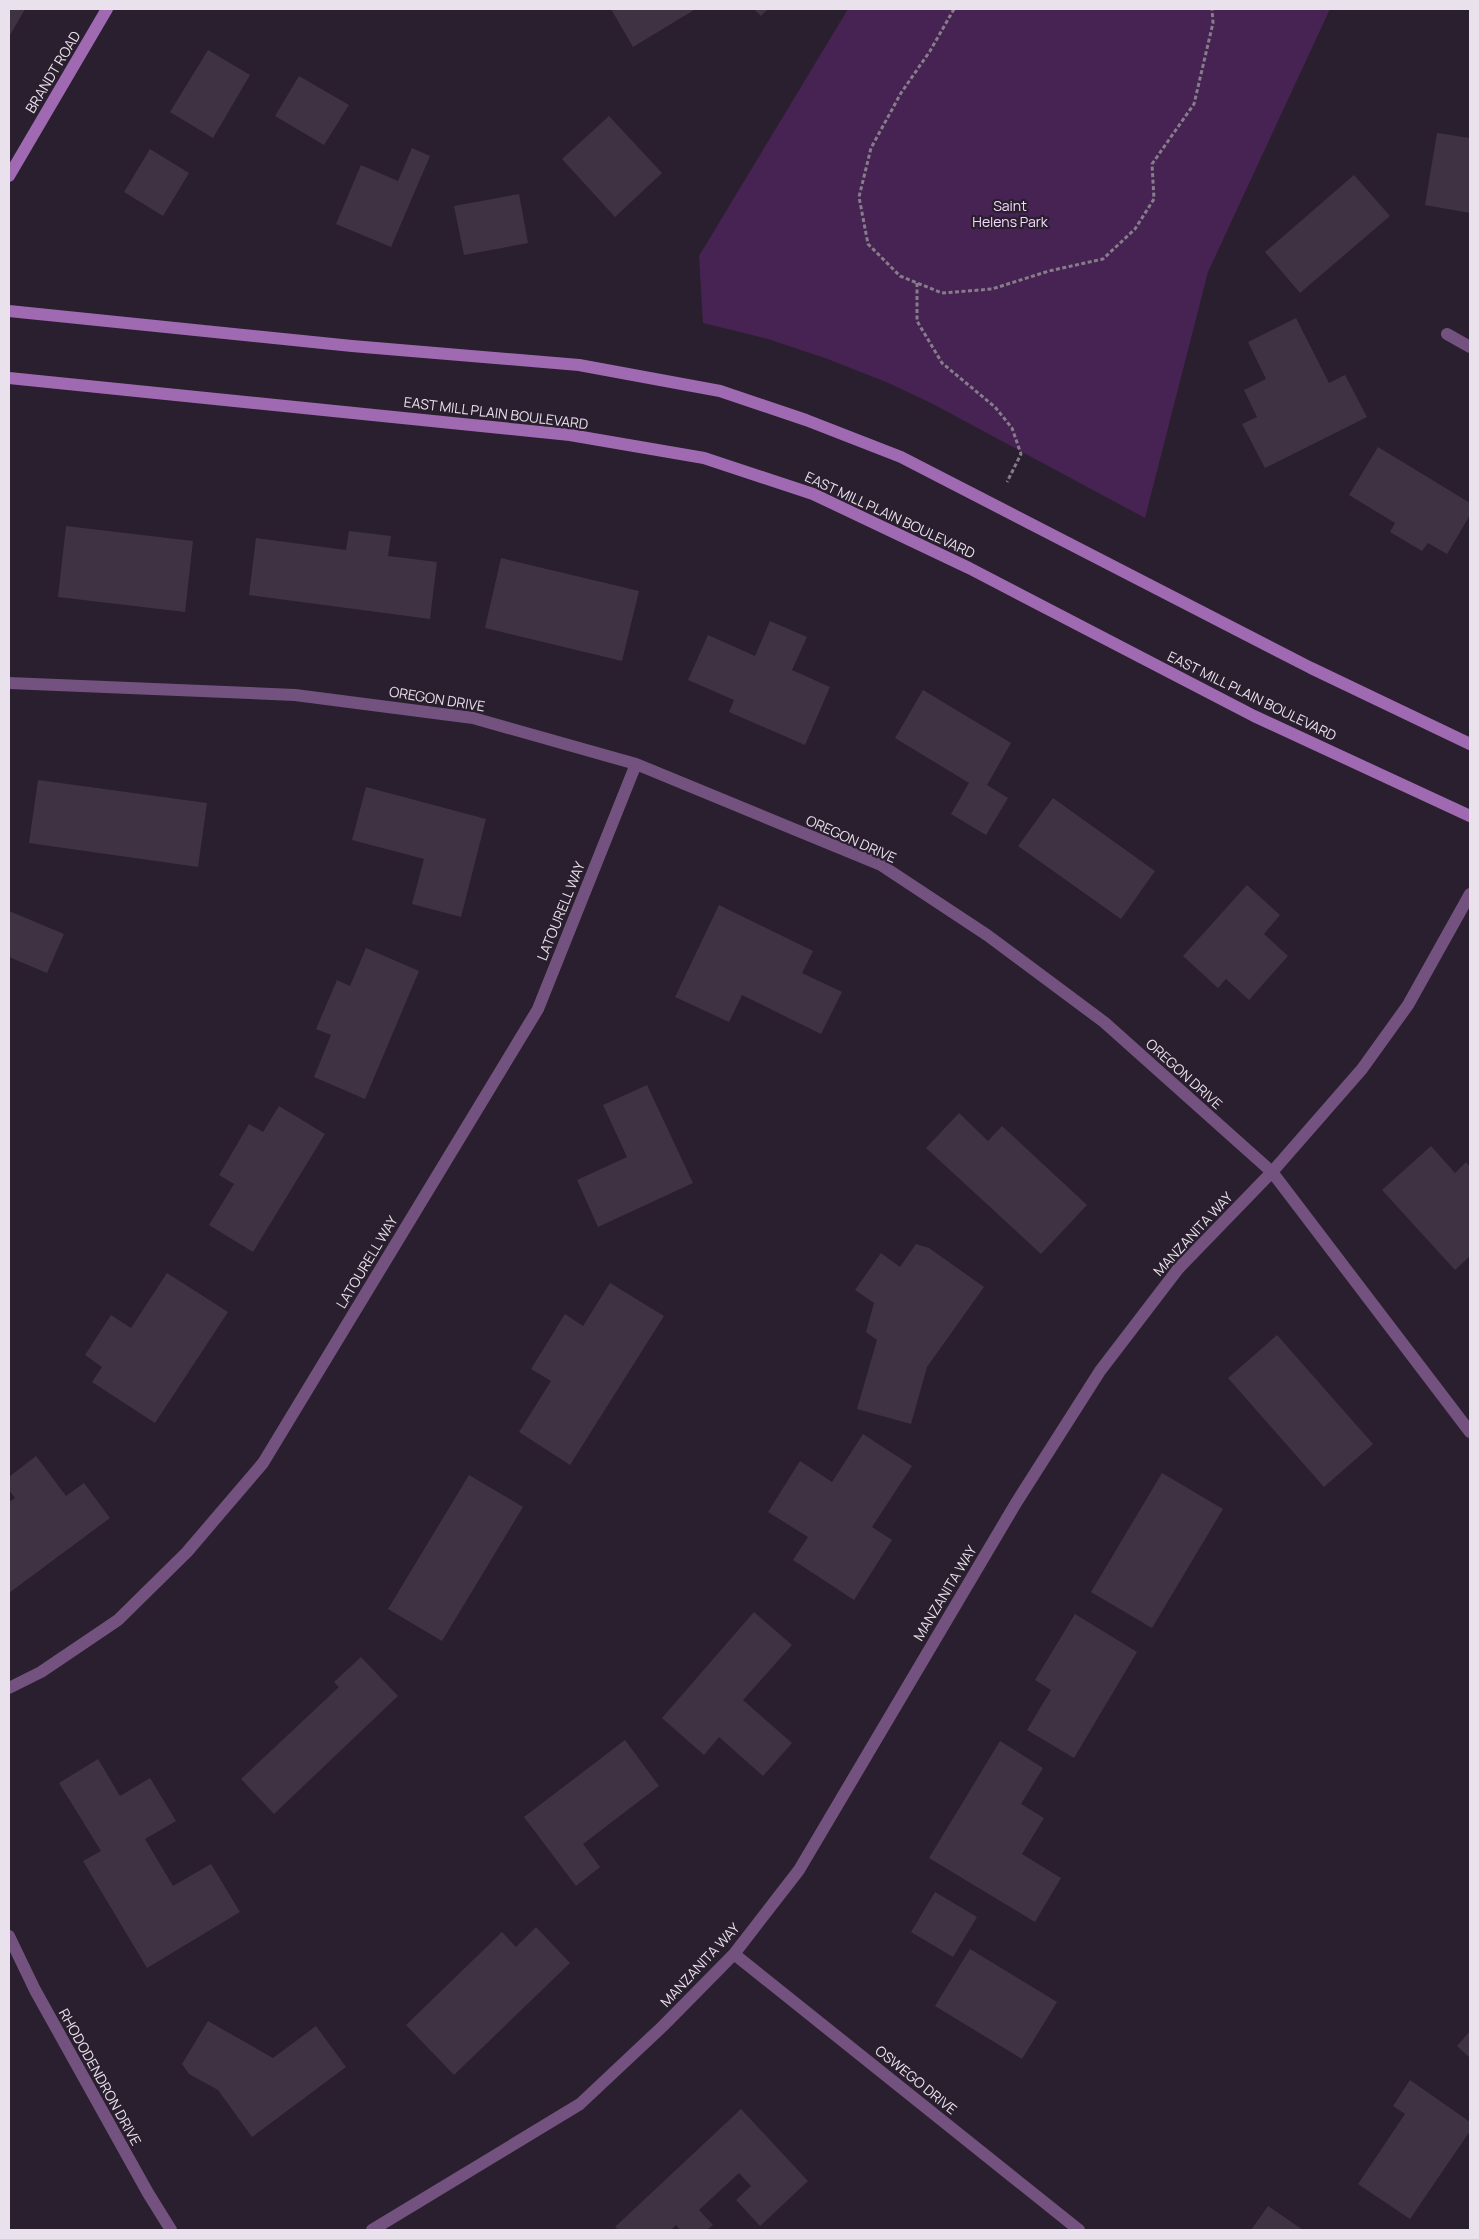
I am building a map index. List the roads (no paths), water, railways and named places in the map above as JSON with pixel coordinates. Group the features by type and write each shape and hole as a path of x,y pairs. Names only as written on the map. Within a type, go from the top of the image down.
{"main road":[{"name":"BRANDT ROAD","path":"9,176 107,9"},
{"path":"9,311 352,346 580,365 720,391 806,420 901,457 996,504 1311,668 1470,744"},
{"name":"EAST MILL PLAIN BOULEVARD","path":"9,378 570,436 704,458 813,494 969,568 1254,716 1470,816"}],"street":[{"path":"1447,334 1470,347"},
{"name":"OREGON DRIVE","path":"9,683 305,696 473,718 636,764 880,865 987,935 1104,1022 1272,1172 1470,1432"},
{"name":"LATOURELL WAY","path":"9,1688 40,1672 118,1620 187,1552 263,1462 538,1009 636,764"},
{"name":"MANZANITA WAY","path":"372,2230 580,2104 664,2026 734,1954 799,1870 1016,1503 1100,1371 1178,1269 1272,1172 1362,1069 1408,1005 1470,894"},
{"name":"RHODODENDRON DRIVE","path":"9,1936 35,1990 148,2193 171,2230"},
{"name":"OSWEGO DRIVE","path":"734,1954 1079,2230"}],"park label":[{"name":"Saint Helens Park","path":"1010,214"}]}
